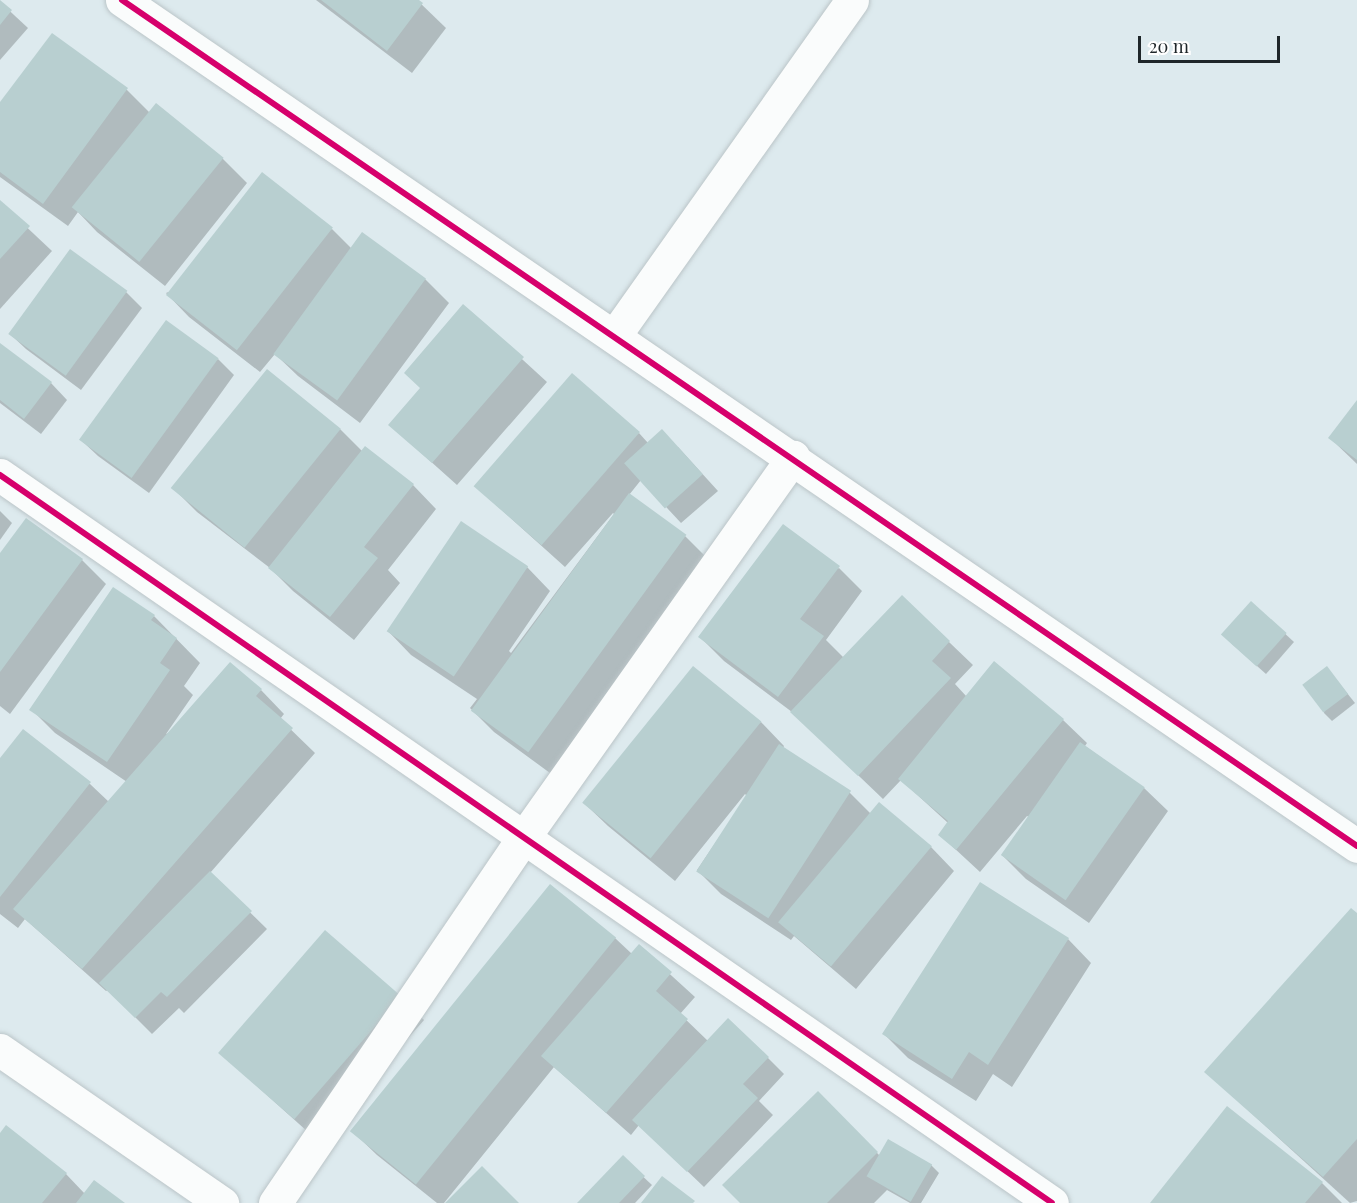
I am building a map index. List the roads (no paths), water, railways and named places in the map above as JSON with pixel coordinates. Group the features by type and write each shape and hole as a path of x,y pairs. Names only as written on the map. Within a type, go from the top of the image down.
{"street":[{"path":"122,0 615,335 1357,846"},
{"path":"615,335 852,0"},
{"path":"275,1203 524,837 793,458"},
{"path":"0,475 1052,1203"},
{"path":"0,1050 222,1203"}]}
